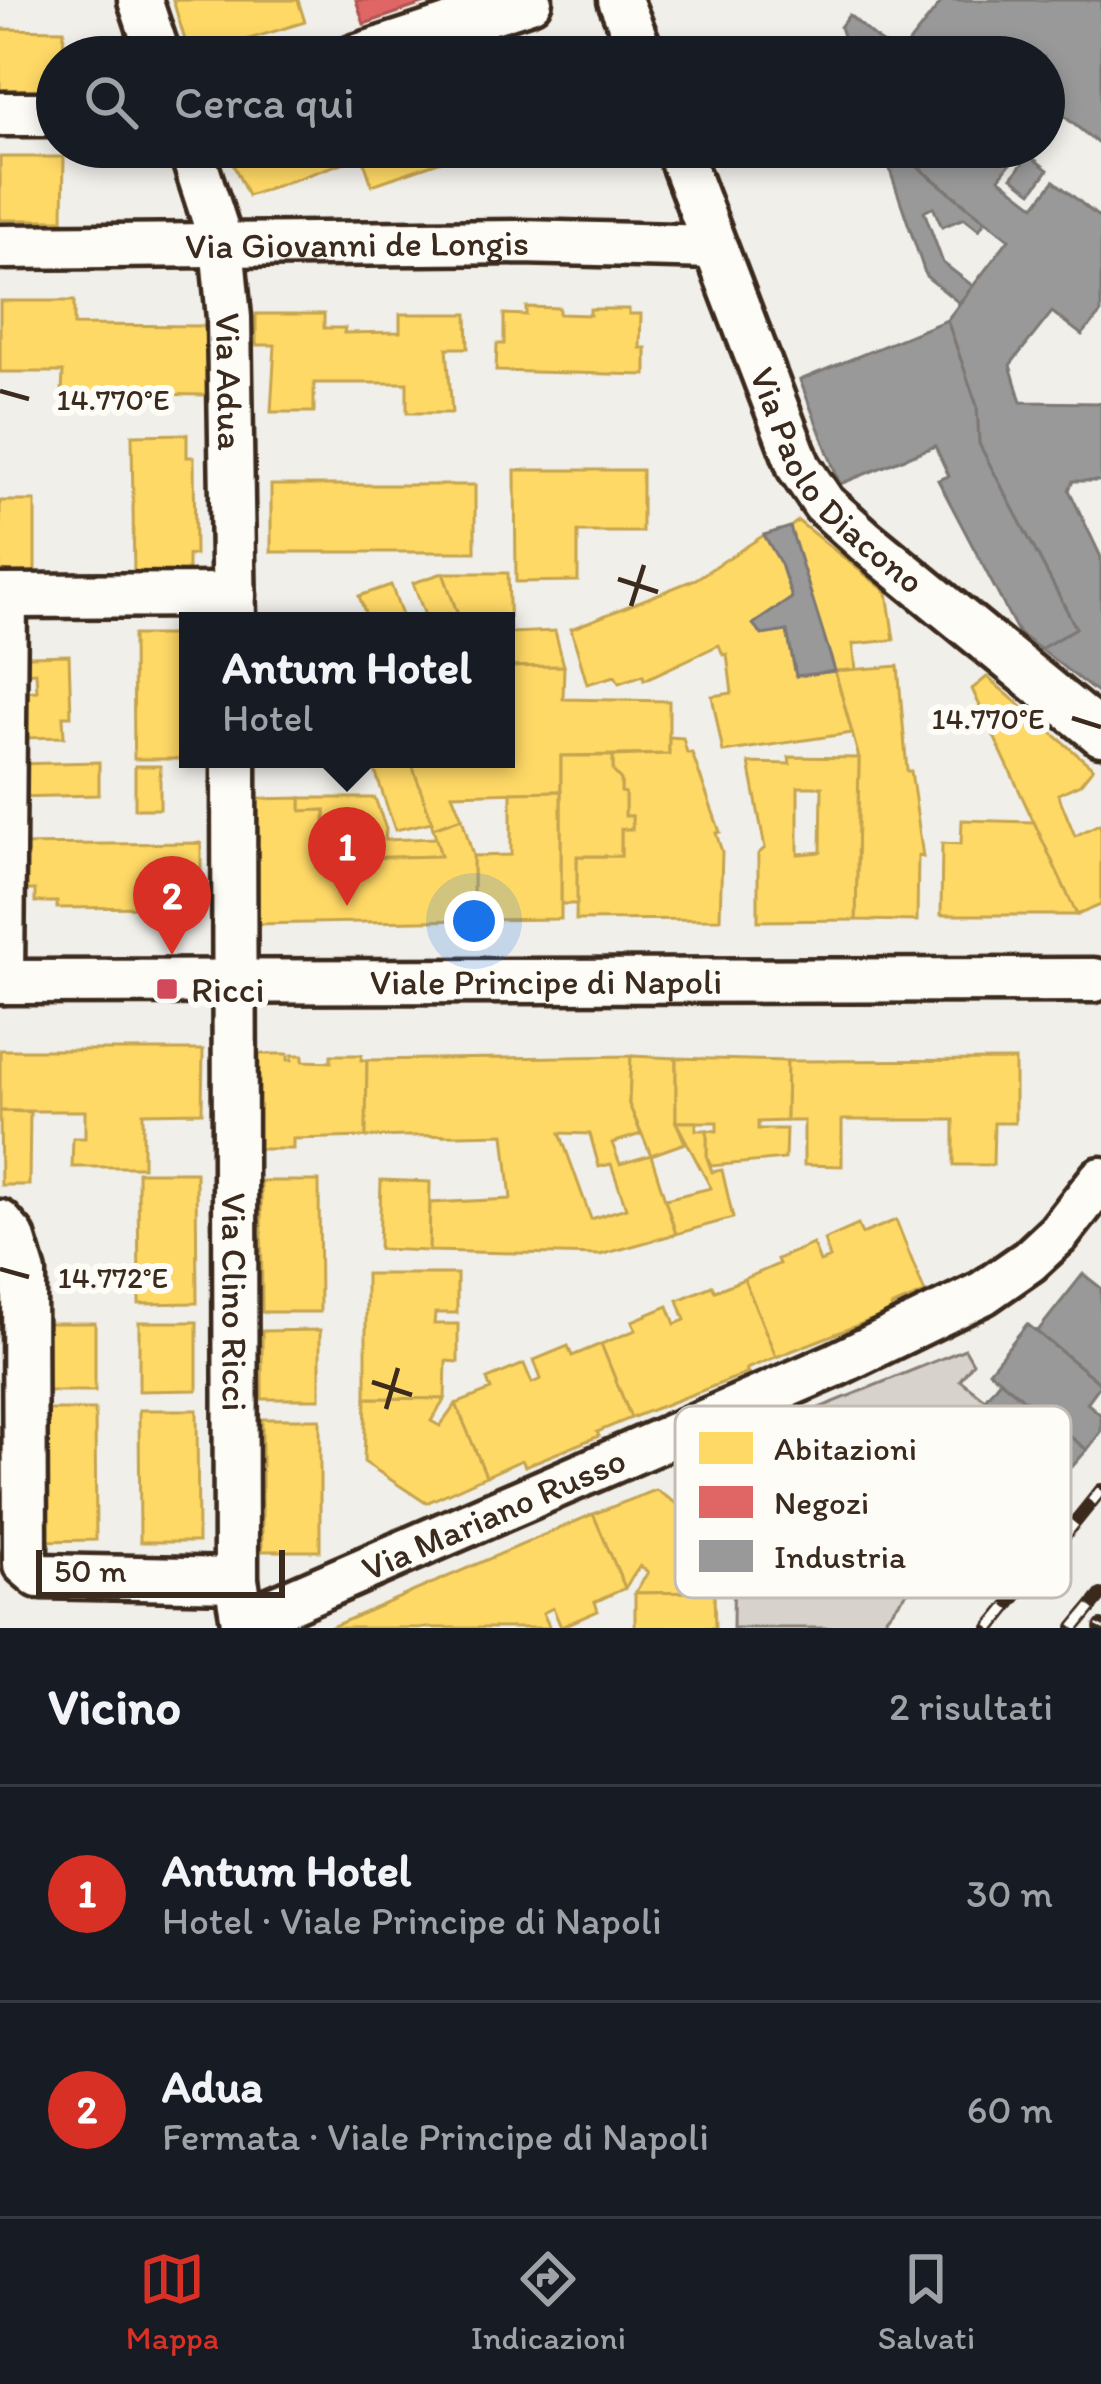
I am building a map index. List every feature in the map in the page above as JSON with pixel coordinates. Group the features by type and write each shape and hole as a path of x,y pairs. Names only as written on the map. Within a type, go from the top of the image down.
{"street":[{"path":"140,0 152,36"},
{"path":"419,36 530,0"},
{"path":"620,0 635,36"},
{"path":"0,114 36,114"},
{"name":"Via Adua","path":"197,168 222,244 230,317 234,608"},
{"name":"Via Paolo Diacono","path":"685,168 799,467 824,504 919,588 1101,734"},
{"name":"Via Giovanni de Longis","path":"0,247 521,242 714,247"},
{"path":"1,982 2,596 234,608"},
{"path":"233,982 234,768"},
{"name":"Viale Principe di Napoli","path":"1,982 1099,982"},
{"name":"Via Clino Ricci","path":"233,982 239,1610"},
{"name":"Via Mariano Russo","path":"735,1406 837,1364 983,1293 1029,1262 1058,1234 1101,1179"},
{"path":"0,1222 14,1237 24,1273 25,1564 39,1576 239,1610"},
{"name":"Via Mariano Russo","path":"239,1610 675,1431"}],"shaded area":[{"path":"965,1349 973,1363 960,1380 994,1406 824,1406"},
{"path":"733,1598 902,1598 877,1628 733,1628"}],"building: Abitazioni":[{"path":"173,0 298,0 305,22 259,36 184,36"},
{"path":"0,29 64,30 64,36 36,36 36,91 0,90"},
{"path":"0,157 36,157 36,168 64,168 63,220 0,220"},
{"path":"235,168 328,168 248,196"},
{"path":"366,168 421,168 372,185"},
{"path":"0,301 74,301 74,325 208,326 207,395 62,393 63,372 0,372"},
{"path":"526,307 559,308 559,314 629,309 629,314 641,314 640,348 646,348 646,375 496,371 497,344 504,344 504,314 526,315"},
{"path":"256,314 324,314 324,328 345,328 344,333 400,332 400,314 467,314 468,348 447,348 452,413 407,413 407,383 314,383 314,412 271,412 275,345 256,345"},
{"path":"187,434 187,457 194,457 195,555 188,555 188,576 134,577 132,435"},
{"path":"515,470 642,470 642,532 578,532 578,581 516,582"},
{"path":"271,485 475,485 475,552 271,552"},
{"path":"0,501 35,501 35,579 0,579"},
{"path":"798,521 887,592 894,640 853,644 856,670 835,671 790,527"},
{"path":"764,535 781,564 792,598 753,624 762,635 787,631 796,676 835,671 852,733 723,752 712,696 732,693 727,654 723,655 719,645 644,680 643,675 619,683 615,676 587,684 571,629 696,579"},
{"path":"443,573 508,573 509,612 457,612"},
{"path":"443,573 457,612 424,612 413,583"},
{"path":"391,585 401,612 365,612 359,596"},
{"path":"555,631 564,666 515,667 515,633"},
{"path":"133,635 179,635 179,759 134,759"},
{"path":"18,651 29,656 69,655 71,716 63,716 64,737 22,738 21,692 37,691 36,672 18,673"},
{"path":"564,666 563,699 669,701 669,754 561,756 561,791 452,794 462,818 433,828 413,768 515,768 515,667"},
{"path":"898,666 907,771 911,771 923,857 918,856 917,921 856,920 859,758 835,671"},
{"path":"987,677 1093,768 1080,784 1058,794 1075,836 1099,824 1101,829 1101,905 1077,915 972,689"},
{"path":"669,737 683,738 687,753 692,753 720,832 716,833 722,852 720,919 576,920 577,856 621,856 621,829 632,829 632,816 625,816 621,780 613,771 613,756 669,754"},
{"path":"561,756 613,756 613,771 625,793 625,816 632,816 632,829 621,829 621,856 577,856 577,904 561,904"},
{"path":"789,757 859,758 856,920 758,921 758,854 765,848 749,763 790,764","holes":["798,787 822,787 821,852 798,854"]},
{"path":"99,762 99,795 13,797 13,764"},
{"path":"135,766 160,766 160,809 135,809"},
{"path":"374,768 413,768 432,822 395,830"},
{"path":"561,791 561,919 473,920 473,856 511,855 511,792"},
{"path":"301,798 375,798 385,840 436,838 441,856 357,858 356,842 325,842 325,810 301,811"},
{"path":"301,798 301,811 325,810 325,842 356,842 357,858 441,856 433,828 462,818 473,856 473,920 255,924 254,799"},
{"path":"962,820 1034,822 1077,915 941,915 942,843 961,844"},
{"path":"201,843 201,891 181,891 181,901 158,901 158,907 57,908 57,902 35,902 35,890 12,890 12,845"},
{"path":"0,1050 203,1050 202,1112 143,1113 143,1167 72,1167 73,1138 85,1138 85,1111 0,1111"},
{"path":"251,1054 288,1054 288,1060 303,1055 303,1061 331,1062 331,1055 362,1055 361,1060 367,1060 366,1137 293,1139 293,1149 247,1149"},
{"path":"631,1056 629,1104 641,1134 612,1143 620,1164 651,1155 676,1234 600,1255 429,1251 430,1203 511,1199 504,1134 366,1137 367,1060","holes":["560,1133 590,1134 599,1167 611,1164 626,1208 591,1219"]},
{"path":"631,1056 676,1058 676,1122 685,1143 651,1155 629,1104"},
{"path":"676,1058 787,1061 786,1121 758,1122 758,1129 786,1129 785,1159 711,1166 707,1130 717,1131 717,1122 676,1122"},
{"path":"1015,1060 1015,1123 994,1123 993,1165 954,1165 954,1120 842,1120 842,1166 804,1165 804,1121 786,1121 787,1061"},
{"path":"0,1111 30,1112 29,1185 1,1185"},
{"path":"676,1122 696,1122 696,1130 707,1130 707,1158 712,1172 722,1170 733,1218 676,1234 665,1199 711,1188"},
{"path":"138,1172 196,1172 197,1303 139,1304"},
{"path":"381,1180 430,1182 429,1251 379,1249"},
{"path":"261,1181 319,1181 320,1312 262,1312"},
{"path":"896,1220 925,1293 891,1307 892,1312 776,1357 744,1279 813,1244 820,1262 830,1258 824,1240 858,1225 862,1234"},
{"path":"366,1274 457,1274 457,1313 435,1313 434,1324 458,1324 458,1362 446,1361 445,1399 366,1398"},
{"path":"744,1279 776,1357 746,1369 748,1373 631,1418 601,1344 636,1330 632,1321 668,1306 675,1324 685,1320 678,1300"},
{"path":"139,1322 197,1322 197,1390 139,1391"},
{"path":"37,1323 95,1323 95,1391 37,1391"},
{"path":"320,1330 320,1399 262,1399 262,1331"},
{"path":"601,1344 631,1418 525,1466 522,1460 486,1476 456,1404 491,1390 487,1379 524,1364 532,1383 541,1379 534,1360 568,1346 572,1356"},
{"path":"366,1398 445,1399 431,1421 440,1426 456,1404 486,1476 426,1503 364,1462"},
{"path":"37,1410 95,1410 96,1540 38,1541"},
{"path":"139,1410 197,1410 198,1542 140,1542"},
{"path":"262,1419 320,1419 320,1551 262,1551"},
{"path":"656,1490 675,1503 675,1592 635,1593 648,1572 640,1566 625,1588 593,1514"},
{"path":"593,1514 625,1588 595,1602 598,1611 561,1627 553,1608 543,1613 550,1628 329,1628"},
{"path":"635,1593 714,1598 715,1628 635,1628"}],"building: Negozi":[{"path":"356,0 434,0 364,24"}],"building: Industria":[{"path":"943,0 1101,0 1101,146 1065,117 1065,36 915,36"},
{"path":"849,15 874,36 843,36 840,27"},
{"path":"889,168 919,168 985,221 979,230 964,218 942,227 933,207 924,211 943,263 973,286 959,303 926,276"},
{"path":"919,168 1007,168 999,178 1035,206 1054,181 1101,219 1101,313 1082,335 1052,312 1010,365 1021,402 1101,403 1101,481 1073,481 1069,490 1101,557 1101,696 1040,649 1076,628 979,444 977,406 947,320 1009,239"},
{"path":"1019,168 1048,170 1032,192 1012,177"},
{"path":"947,320 977,406 979,444 1076,628 1040,649 1019,634 938,480 949,476 935,446 840,484 800,380"},
{"path":"790,527 835,671 796,676 787,631 762,635 753,624 792,598 781,564 764,535"},
{"path":"1083,1274 1101,1288 1101,1384 1037,1332"},
{"path":"1027,1324 1101,1384 1087,1403 1101,1415 1101,1432 1087,1450 1071,1437 1071,1406 1032,1406 989,1371"},
{"path":"1000,1380 1022,1398 1015,1406 994,1406 985,1399"},
{"path":"1071,1437 1087,1450 1071,1466"}],"railway":[{"path":"1071,1527 1101,1490"},
{"path":"1074,1628 1101,1595"},
{"path":"990,1628 1014,1598"}],"place":[{"name":"Antum Hotel","path":"347,906"},
{"name":"Adua","path":"172,955"},
{"name":"Ricci","path":"167,989"}]}
